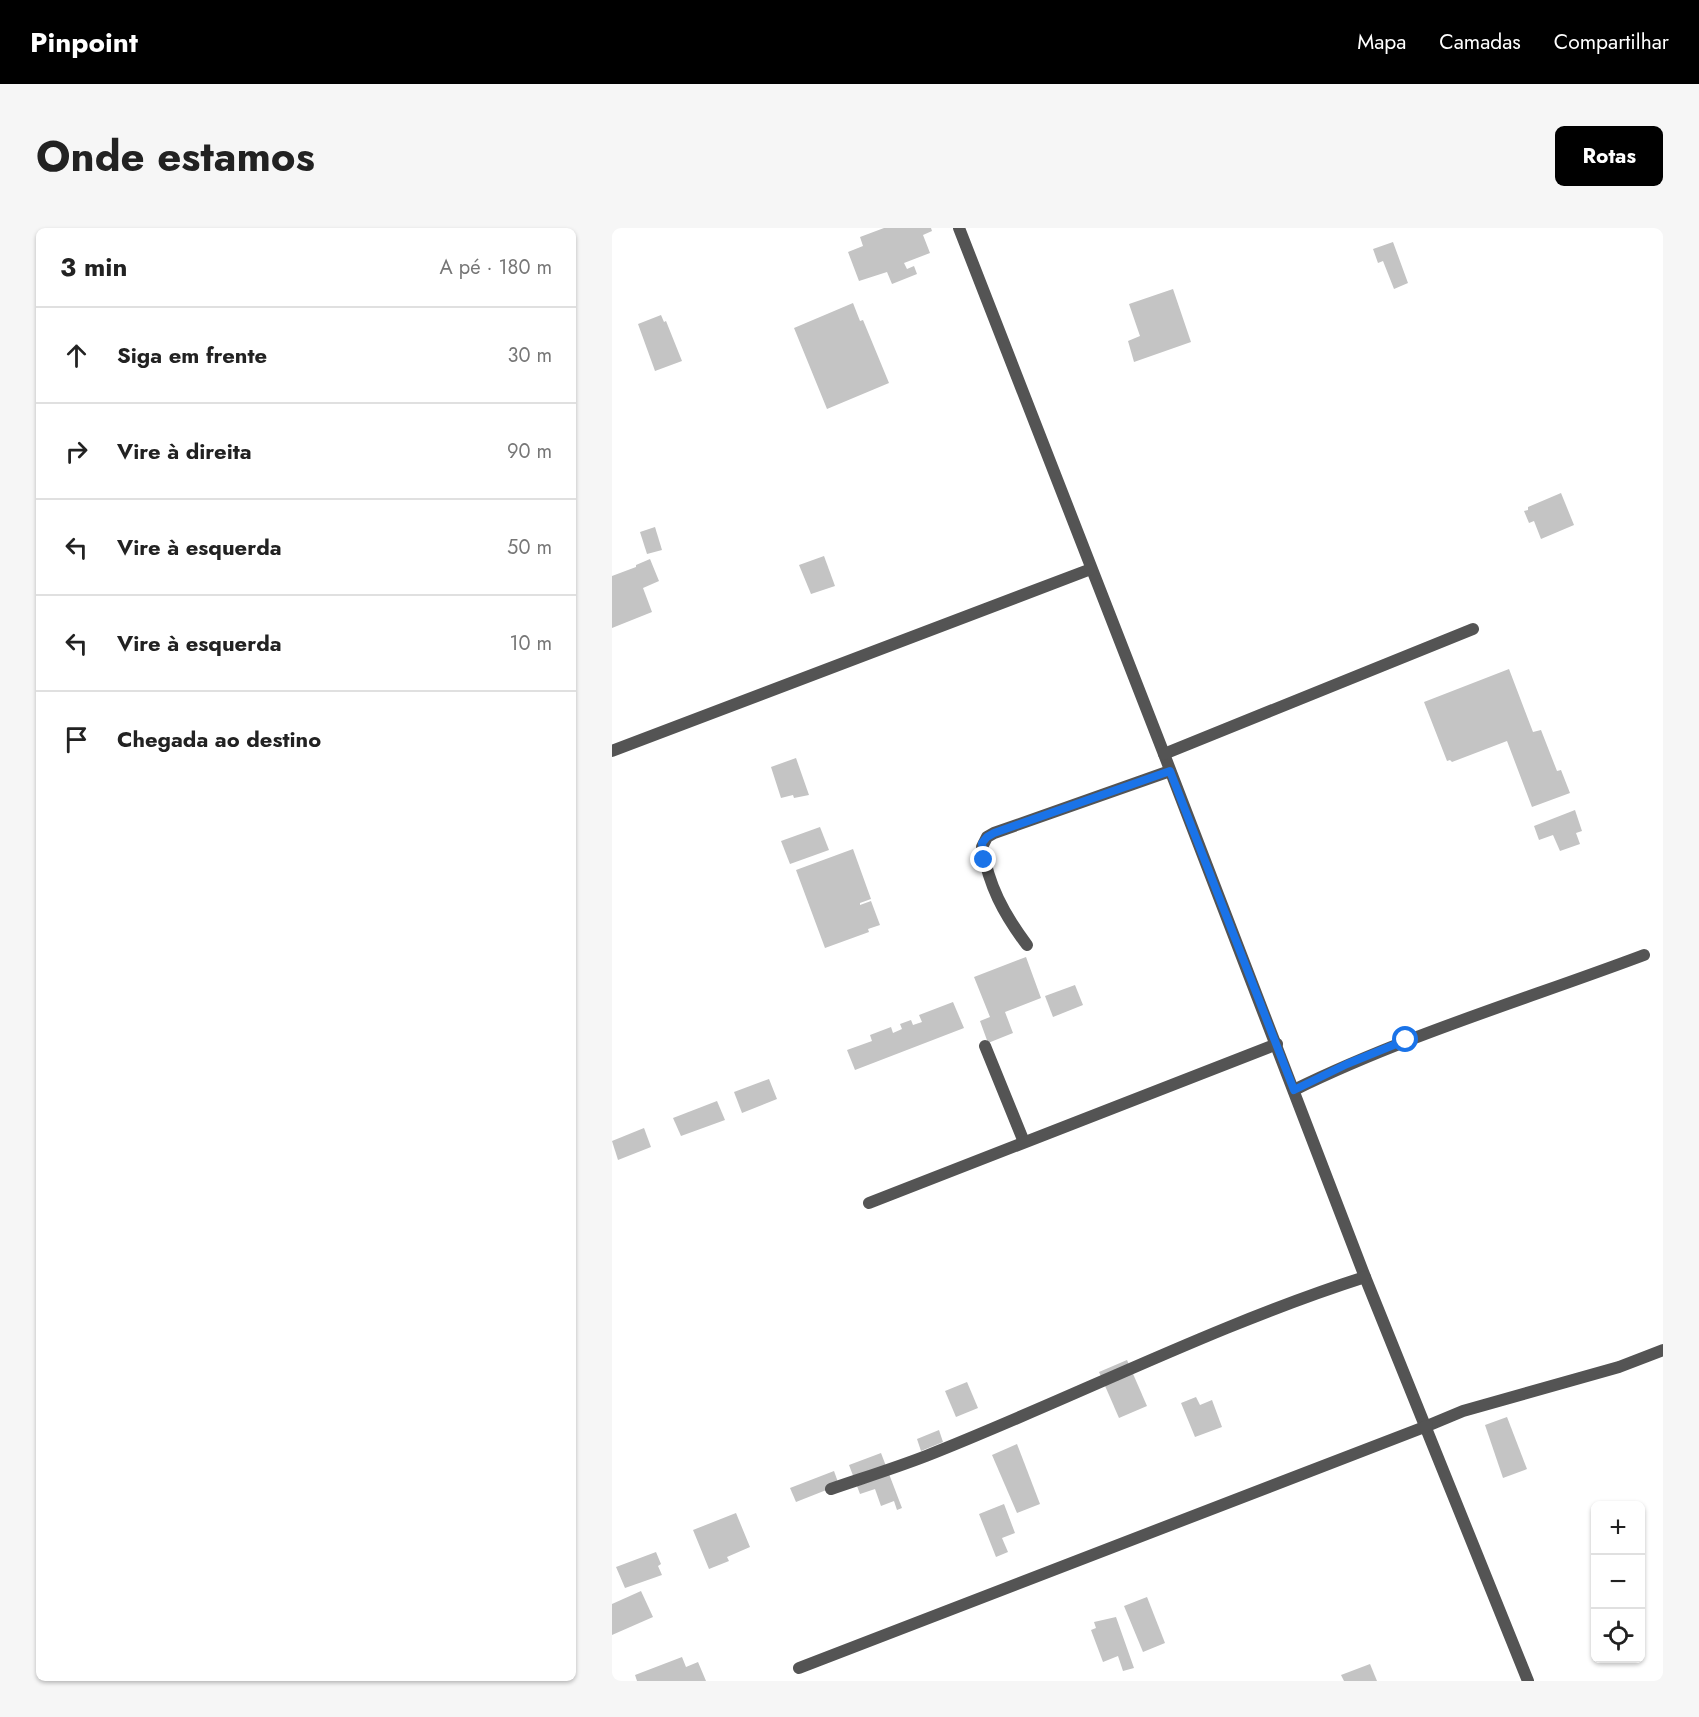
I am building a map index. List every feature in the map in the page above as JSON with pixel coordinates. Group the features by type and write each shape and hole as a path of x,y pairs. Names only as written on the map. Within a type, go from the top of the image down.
{"street":[{"path":"959,228 1277,1044 1365,1277 1528,1681"},
{"path":"612,751 1091,569"},
{"path":"1164,754 1473,629"},
{"path":"1027,945 1008,920 994,894 982,847 987,837 1170,771"},
{"path":"1294,1090 1347,1064 1406,1040 1563,986 1644,955"},
{"path":"869,1203 1277,1044"},
{"path":"985,1046 1023,1143"},
{"path":"831,1489 926,1456 1220,1332 1365,1277"},
{"path":"799,1668 1463,1411 1620,1367 1663,1350"}],"building":[{"path":"884,228 931,228 932,231 923,235 930,253 904,263 907,269 914,266 917,274 892,284 887,272 859,281 848,252 863,246 860,237"},
{"path":"1393,242 1408,283 1394,289 1383,261 1378,263 1373,249"},
{"path":"1173,289 1191,342 1134,362 1128,341 1140,336 1129,304"},
{"path":"853,303 860,321 863,320 889,383 827,409 794,328"},
{"path":"661,315 664,322 666,321 682,361 655,371 638,324"},
{"path":"1561,493 1574,525 1541,539 1534,521 1529,523 1524,511 1528,510 1528,507"},
{"path":"655,527 662,550 647,554 640,532"},
{"path":"824,556 835,586 811,594 799,565"},
{"path":"650,559 659,581 643,588 652,612 612,628 612,576"},
{"path":"1509,669 1533,732 1541,730 1557,771 1561,770 1570,793 1532,807 1507,741 1452,762 1447,761 1424,702"},
{"path":"796,758 809,795 781,798 771,767"},
{"path":"1575,810 1582,831 1576,833 1580,844 1560,851 1553,835 1539,840 1534,826"},
{"path":"820,827 829,850 790,864 781,841"},
{"path":"853,849 871,899 860,905 871,901 880,925 868,929 869,932 825,948 796,870"},
{"path":"1026,957 1041,998 1005,1012 1013,1033 988,1043 980,1021 990,1017 974,977"},
{"path":"1075,985 1083,1005 1053,1017 1045,996"},
{"path":"953,1002 964,1028 855,1070 847,1050 872,1041 870,1035 891,1027 893,1033 902,1029 900,1024 911,1020 913,1025 922,1022 919,1015"},
{"path":"769,1079 777,1099 742,1113 734,1092"},
{"path":"717,1101 725,1120 681,1136 673,1118"},
{"path":"644,1128 651,1147 618,1160 612,1141"},
{"path":"1127,1360 1147,1406 1119,1418 1099,1372"},
{"path":"967,1382 978,1408 956,1417 945,1391"},
{"path":"1196,1397 1200,1405 1212,1400 1222,1427 1195,1437 1181,1403"},
{"path":"1507,1417 1527,1469 1503,1478 1485,1425"},
{"path":"939,1430 943,1442 921,1451 917,1439"},
{"path":"1017,1444 1040,1504 1017,1513 992,1455"},
{"path":"881,1453 902,1508 897,1510 894,1501 881,1506 875,1489 860,1494 849,1465"},
{"path":"834,1471 839,1485 796,1502 790,1488"},
{"path":"1004,1504 1015,1533 1002,1538 1008,1552 996,1557 979,1514"},
{"path":"736,1513 750,1547 727,1557 729,1561 709,1569 693,1530"},
{"path":"656,1552 661,1564 658,1566 662,1575 625,1588 616,1567"},
{"path":"641,1591 653,1617 612,1635 612,1604"},
{"path":"1147,1597 1165,1643 1143,1652 1124,1606"},
{"path":"1116,1617 1134,1668 1123,1671 1118,1656 1103,1662 1091,1630 1096,1628 1094,1622"},
{"path":"682,1657 686,1667 698,1662 706,1681 637,1681 635,1675"},
{"path":"1370,1664 1377,1681 1344,1681 1341,1675"}],"route":[{"path":"984,860 982,843 994,833 1170,771 1294,1090 1347,1064 1406,1040"}]}
